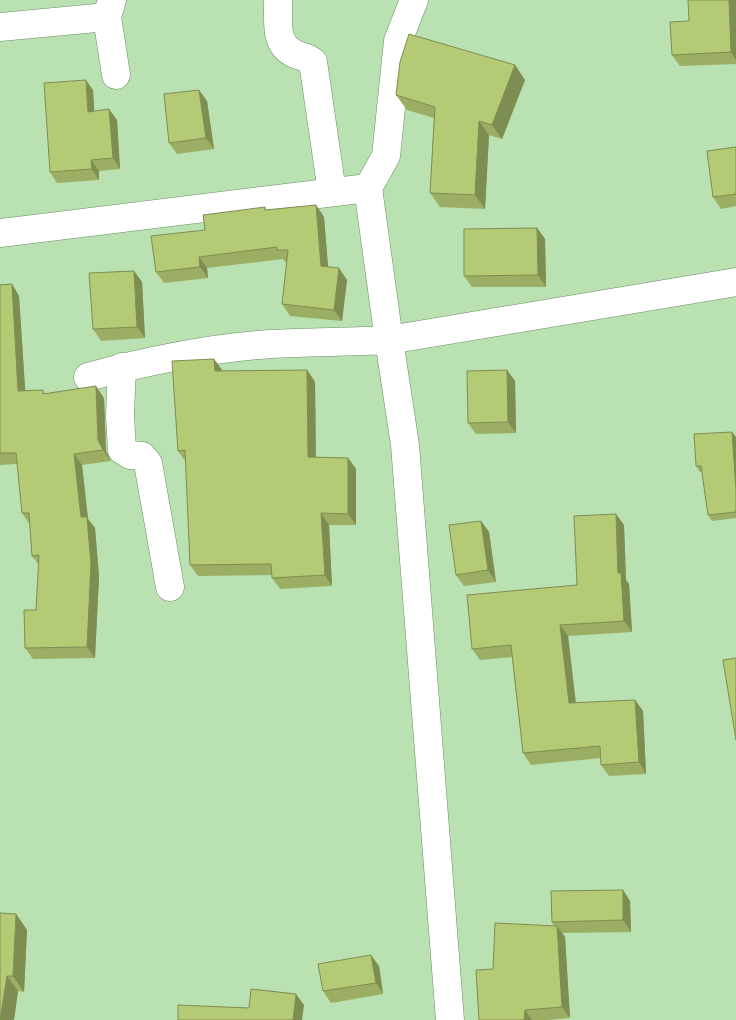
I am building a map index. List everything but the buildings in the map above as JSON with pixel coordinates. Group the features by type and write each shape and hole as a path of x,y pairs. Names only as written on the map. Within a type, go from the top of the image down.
{"street":[{"path":"278,0 279,38 284,46 294,54 309,58 314,62 332,192"},
{"path":"414,0 398,41 386,156 368,188 405,446 450,1020"},
{"path":"0,27 109,8 116,74"},
{"path":"0,233 368,188"},
{"path":"88,377 122,367 211,351 260,345 389,340 736,282"},
{"path":"122,367 120,416 122,450 130,455 142,456 148,463 170,587"}]}
